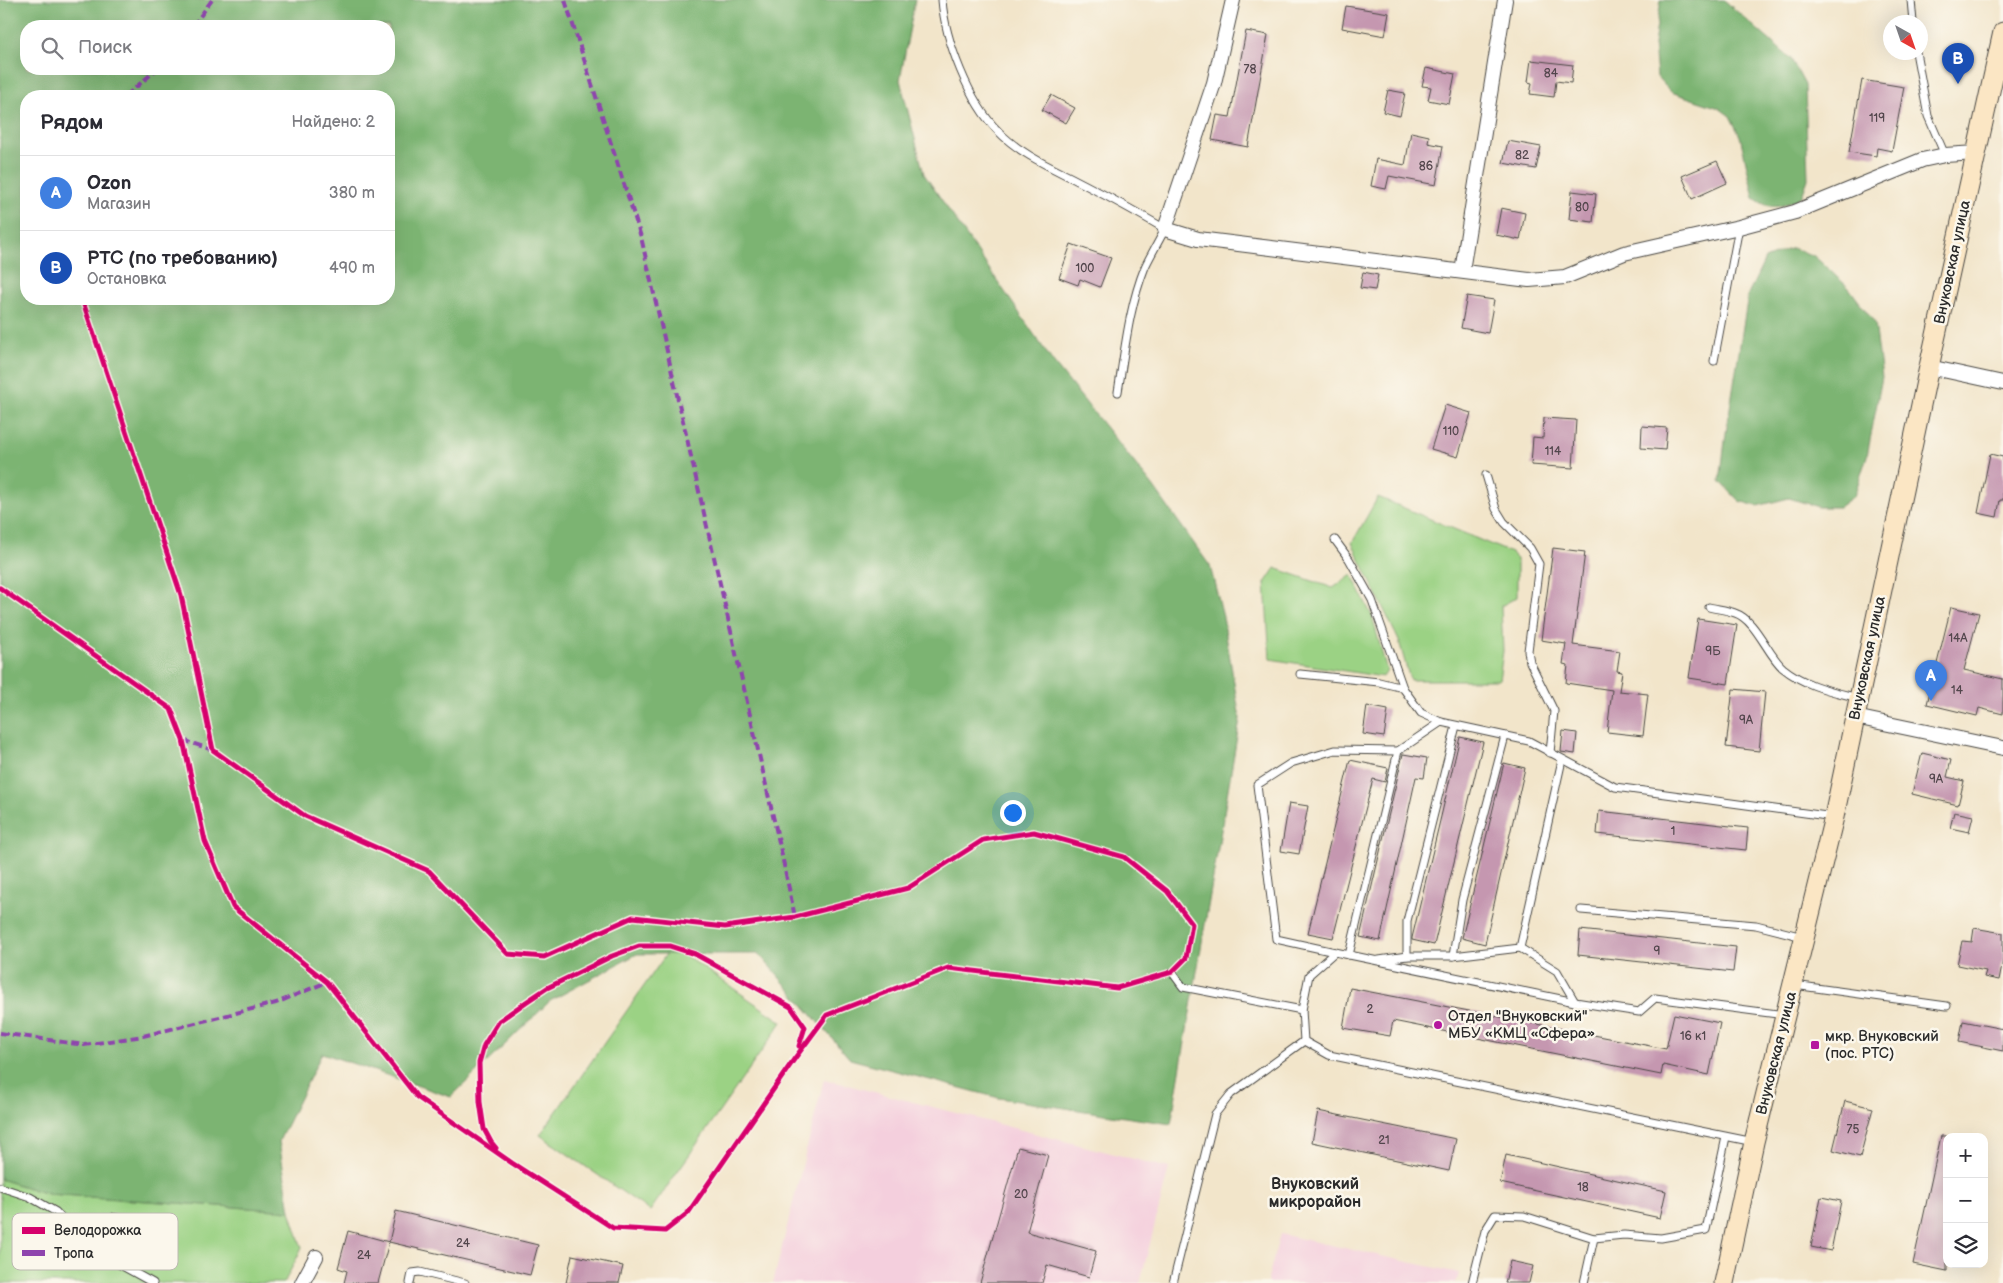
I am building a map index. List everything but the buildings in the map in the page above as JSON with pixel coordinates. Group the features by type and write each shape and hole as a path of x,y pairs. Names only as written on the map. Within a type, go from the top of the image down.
{"main road":[{"name":"Внуковская улица","path":"1724,1283 1754,1142 1834,817 1929,366 2003,32"}],"street":[{"path":"1233,0 1214,82 1165,229 1198,240 1529,280 1564,277 1624,253 1739,227 1795,212 1922,160 1945,154 1976,153"},
{"path":"1462,271 1505,0"},
{"path":"1929,366 2003,383"},
{"path":"1855,717 2003,748"},
{"path":"302,1283 316,1257"}],"lane":[{"path":"942,0 943,14 956,60 978,104 998,131 1030,156 1165,229 1146,265 1136,292 1129,319 1118,392"},
{"path":"1912,0 1913,15"},
{"path":"1918,60 1928,116 1945,154"},
{"path":"1714,361 1739,227"},
{"path":"1486,475 1496,509 1504,522 1530,548 1539,564 1528,651 1530,662 1554,711 1550,753"},
{"path":"1335,540 1349,558 1372,600 1403,688 1421,713 1440,722 1528,741 1615,787 1834,817"},
{"path":"1709,607 1737,613 1748,622 1781,666 1794,676 1814,687 1859,698"},
{"path":"1300,674 1379,682 1403,688"},
{"path":"1440,722 1398,751 1335,750 1291,763 1257,785 1276,939 1575,1002 1639,1012 1655,998 1785,1015"},
{"path":"1406,956 1407,921 1456,726"},
{"path":"1453,956 1462,900 1505,736"},
{"path":"1349,955 1398,751"},
{"path":"1520,948 1562,760"},
{"path":"1581,910 1756,925 1803,938"},
{"path":"1374,961 1406,956 1453,956 1520,948 1557,971 1575,1002"},
{"path":"1304,1041 1302,1010 1309,975 1335,952"},
{"path":"1172,972 1183,987 1302,1010"},
{"path":"1792,985 1947,1006"},
{"path":"1304,1041 1329,1055 1754,1142"},
{"path":"1173,1283 1216,1114 1231,1094 1304,1041"},
{"path":"1472,1283 1485,1231 1495,1215 1524,1216 1594,1238 1624,1234 1661,1238 1706,1230 1726,1137"},
{"path":"0,1187 30,1197 57,1213"},
{"path":"1584,1283 1594,1238"},
{"path":"130,1270 153,1283"},
{"path":"410,1283 412,1273 420,1272 465,1283"}],"shaded area":[{"path":"824,1079 1169,1168 1140,1283 773,1283"},
{"path":"1280,1234 1459,1273 1456,1283 1267,1283"}],"green space":[{"path":"0,0 915,0 900,80 924,174 1053,362 1153,486 1210,566 1223,617 1240,719 1171,1124 999,1098 850,1059 759,954 637,954 550,1001 451,1097 322,1053 279,1141 290,1211 48,1194 0,1179"},
{"path":"1661,0 1724,0 1791,59 1805,85 1808,179 1802,196 1778,206 1767,205 1754,198 1740,136 1730,116 1719,108 1671,92 1657,77 1654,44"},
{"path":"1792,248 1814,256 1849,288 1875,323 1882,377 1867,456 1854,496 1839,507 1818,507 1789,498 1757,506 1739,501 1720,481 1748,295 1765,259"},
{"path":"1378,497 1511,553 1517,559 1517,597 1501,606 1503,651 1499,680 1410,680 1399,641 1352,543"},
{"path":"1275,568 1333,588 1352,575 1372,616 1387,671 1383,677 1270,659 1265,583"},
{"path":"672,946 782,1022 650,1211 540,1135"},
{"path":"0,1179 48,1194 290,1211 302,1248 284,1283 0,1283"}],"marked path":[{"path":"197,20 212,0"},
{"path":"565,0 641,237 795,917"},
{"path":"133,90 150,75"},
{"path":"183,740 213,750"},
{"path":"0,1033 84,1045 143,1036 276,1003 327,982"}],"cycle path":[{"path":"0,588 171,709 183,740 205,841 233,907 327,982 417,1097 512,1163 613,1228 665,1231 688,1213 827,1015 948,968 1117,988 1172,972 1186,958 1192,924 1167,891 1124,857 1034,832 983,840 908,888 795,917 725,927 633,917 544,957 508,954 429,871 305,816 213,750 181,595 84,305"},
{"path":"496,1148 484,1129 480,1102 479,1063 484,1045 499,1021 547,988 612,956 639,946 670,946 695,954 791,1007 805,1027 799,1046"}],"place":[{"name":"РТС (по требованию)","path":"1958,84"},
{"name":"Ozon","path":"1931,701"},
{"name":"Отдел \"Внуковский\" МБУ «КМЦ «Сфера»","path":"1438,1025"},
{"name":"мкр. Внуковский (пос. РТС)","path":"1815,1045"}],"district":[{"name":"Внуковский микрорайон","path":"1315,1192"}]}
